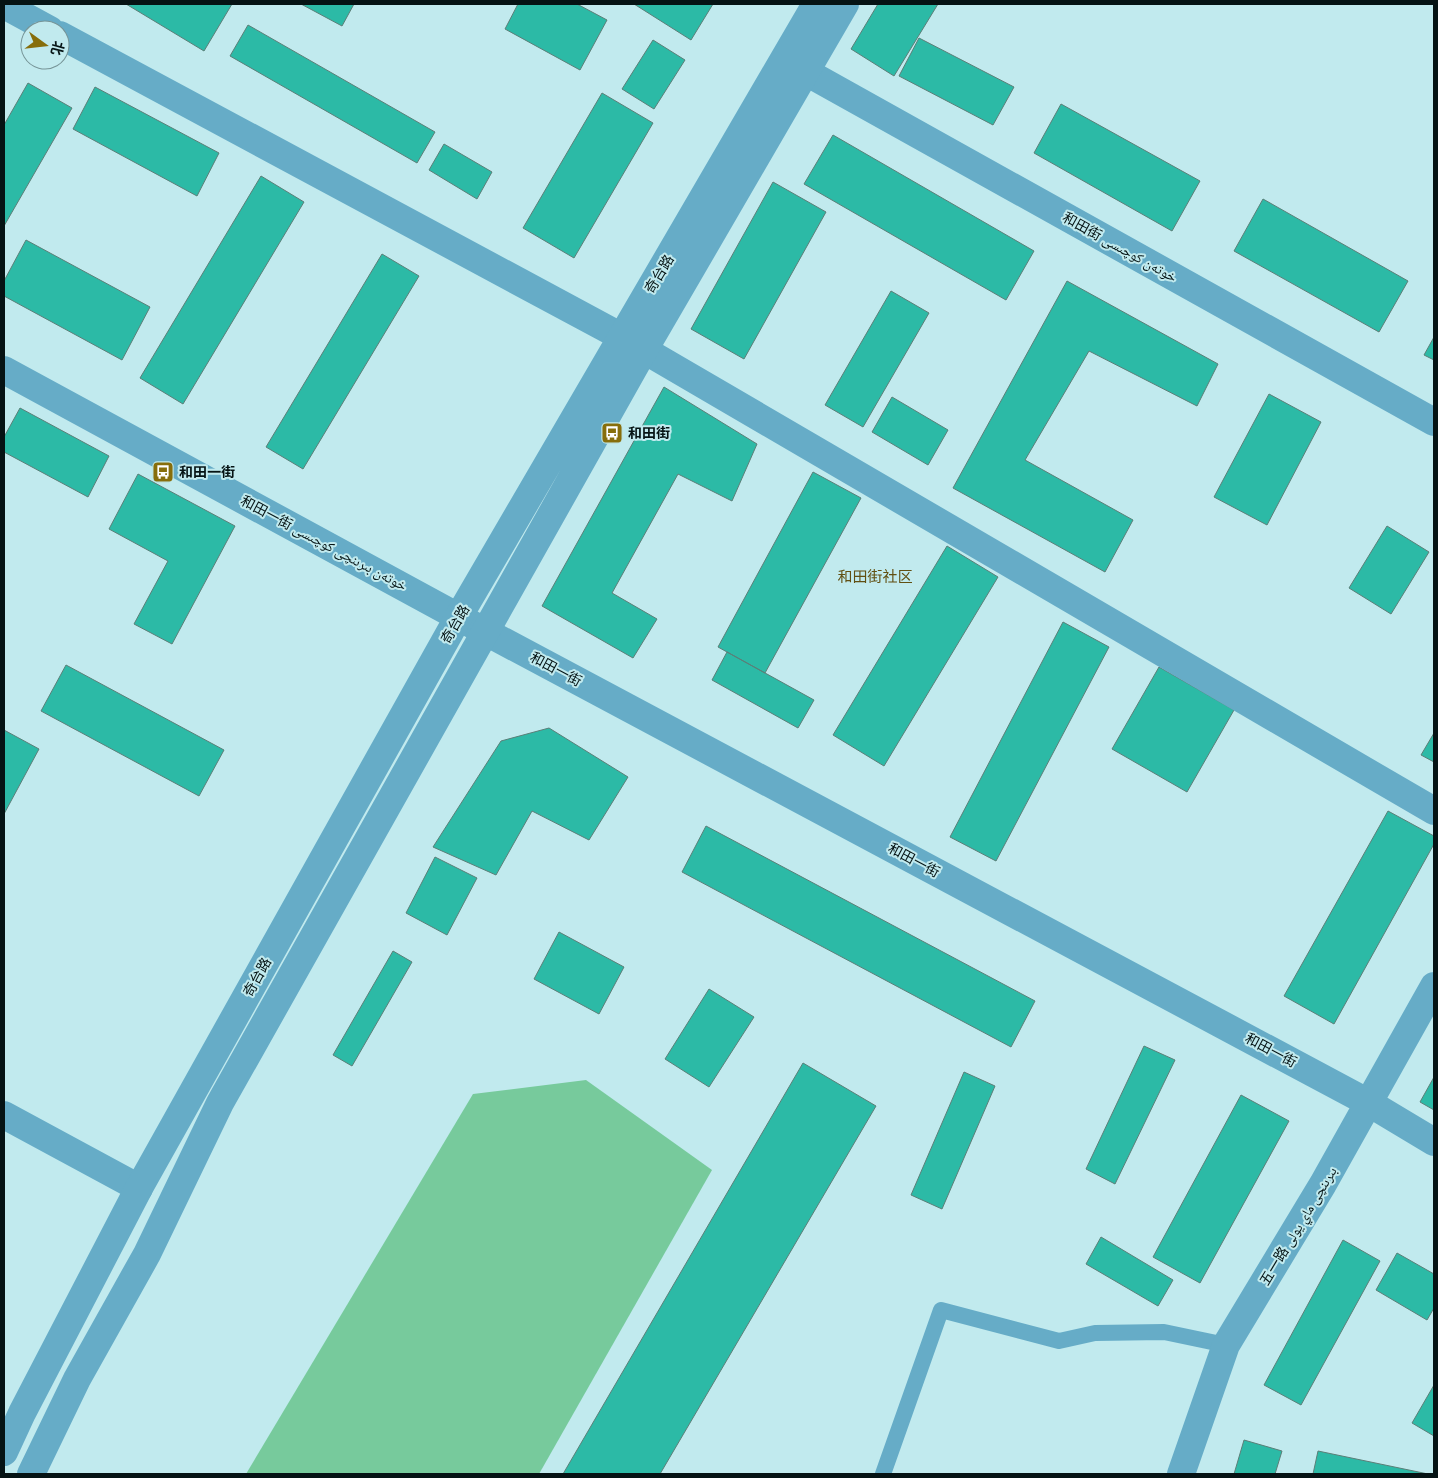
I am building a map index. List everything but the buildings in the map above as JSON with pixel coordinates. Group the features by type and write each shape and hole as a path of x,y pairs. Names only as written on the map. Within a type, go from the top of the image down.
{"street":[{"name":"奇台路","path":"31,1474 77,1379 147,1254 220,1103 486,632 633,343 816,4"},
{"name":"奇台路","path":"4,1452 22,1412 139,1188 459,616 806,72 845,4"},
{"path":"4,5 32,20"},
{"path":"70,40 633,343 1434,811"},
{"name":"和田街 خوتەن كوچىسى","path":"806,72 1434,422"},
{"name":"和田一街 خوتەن بىرىنچى كوچىسى","path":"4,370 459,616"},
{"name":"和田一街","path":"459,616 1369,1102 1434,1142"},
{"name":"五一路 بىرىنچى ماي يولى","path":"1181,1474 1226,1345 1369,1102 1434,986"},
{"path":"4,1115 139,1188"}],"lane":[{"path":"883,1474 941,1310 1059,1340 1094,1333 1164,1332 1226,1345"}],"green space":[{"path":"586,1080 712,1170 539,1474 246,1474 473,1094"}],"place":[{"name":"和田街","path":"612,433"},
{"name":"和田一街","path":"163,472"}],"district":[{"name":"和田街社区","path":"875,577"}]}
